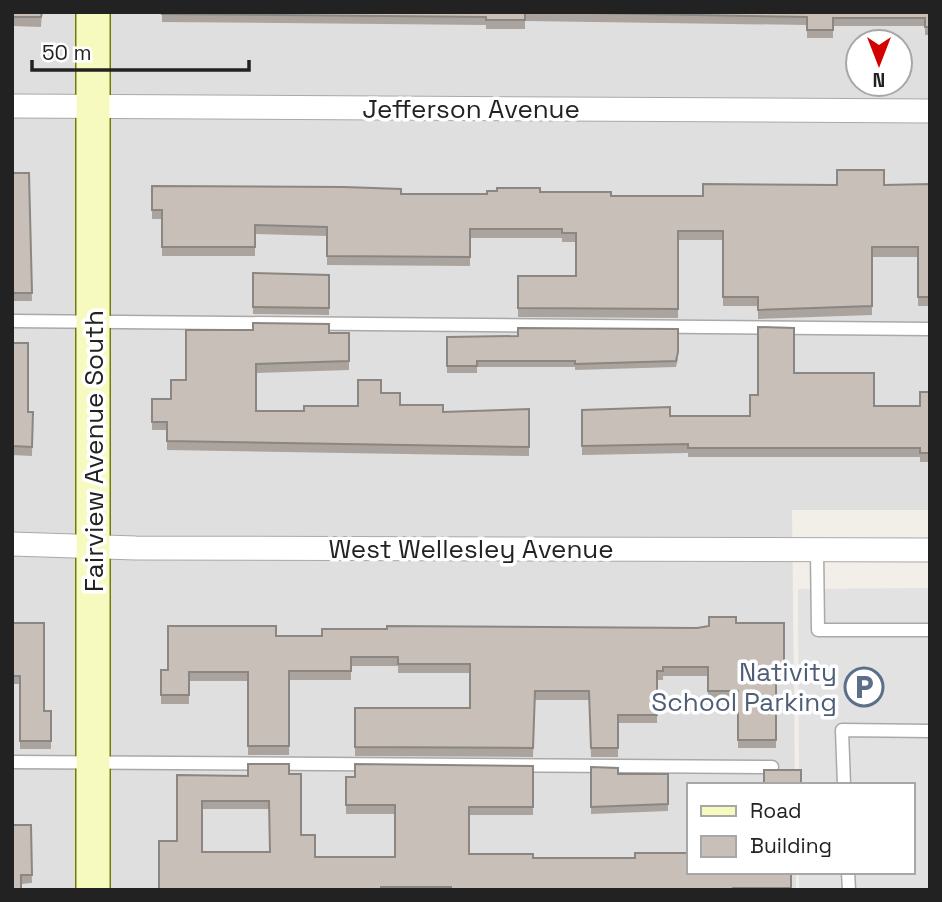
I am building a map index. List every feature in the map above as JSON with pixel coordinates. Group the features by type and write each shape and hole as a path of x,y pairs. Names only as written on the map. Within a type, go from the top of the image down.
{"street":[{"name":"Fairview Avenue South","path":"93,12 93,890"},
{"name":"Jefferson Avenue","path":"12,106 930,111"},
{"name":"West Wellesley Avenue","path":"12,544 94,547 930,550"}],"lane":[{"path":"12,321 930,329"},
{"path":"817,550 818,630 930,630"},
{"path":"844,783 842,730 930,731"},
{"path":"12,762 772,767"}],"shaded area":[{"path":"12,12 930,12 930,510 792,510 795,783 687,783 687,874 796,874 796,890 12,890"},
{"name":"Nativity School Parking","path":"930,588 930,890 799,890 799,874 914,874 914,783 799,783 798,589"}],"building":[{"path":"12,12 42,12 41,17 12,17"},
{"path":"162,12 525,12 525,20 486,20 486,17"},
{"path":"535,12 930,12 930,27 925,27 925,18 833,18 833,30 807,30 807,17"},
{"path":"837,170 884,170 884,185 930,184 930,297 918,297 918,247 872,247 872,306 758,310 758,297 723,297 723,231 678,231 678,309 518,308 518,276 576,276 576,233 562,233 562,229 470,229 470,257 327,256 327,227 255,225 255,247 162,247 162,210 152,210 152,186 344,187 401,189 401,194 487,194 487,191 497,191 497,188 540,188 540,192 611,192 611,196 703,196 703,184 837,185"},
{"path":"12,173 29,173 32,293 12,293"},
{"path":"253,273 329,275 329,308 253,307"},
{"path":"253,323 329,324 329,333 349,333 349,361 256,364 256,411 304,411 304,406 358,406 358,380 381,380 381,393 400,393 400,405 443,405 443,412 529,409 529,447 167,441 167,422 152,422 152,399 171,399 171,380 186,380 186,330 253,330"},
{"path":"758,327 794,328 794,373 874,373 874,406 920,406 920,392 930,392 930,453 920,453 920,448 688,448 688,444 582,446 582,410 670,407 670,416 750,416 750,395 758,395"},
{"path":"518,328 678,329 678,352 676,361 575,364 575,361 477,361 477,366 447,366 447,337 518,336"},
{"path":"12,343 28,343 28,412 33,412 32,447 12,446"},
{"path":"709,617 736,617 736,623 784,623 784,668 776,668 776,740 738,740 738,691 708,691 708,667 663,667 663,671 657,671 657,715 618,715 618,748 591,748 589,691 535,691 533,748 355,747 355,708 470,708 470,664 398,664 398,657 351,657 351,671 289,671 289,746 248,746 248,672 189,672 189,695 161,695 161,670 168,670 168,626 276,626 276,636 322,636 322,629 387,629 387,626 697,628 709,626"},
{"path":"12,623 44,623 44,711 51,711 51,741 20,741 20,676 12,676"},
{"path":"248,764 289,764 289,774 301,774 301,835 315,835 315,857 395,857 395,805 346,805 346,777 355,777 355,764 533,766 533,807 469,807 469,854 533,854 533,858 635,858 635,853 687,853 687,874 791,874 791,888 451,890 451,887 381,887 381,890 159,890 159,841 177,841 177,775 248,776","holes":["202,801 269,801 270,852 202,852"]},
{"path":"591,767 618,768 618,774 668,774 668,804 591,807"},
{"path":"764,770 801,770 801,783 764,783"},
{"path":"12,825 31,825 32,875 21,875 21,890 12,890"}],"place":[{"name":"Nativity School Parking","path":"864,687"}]}
